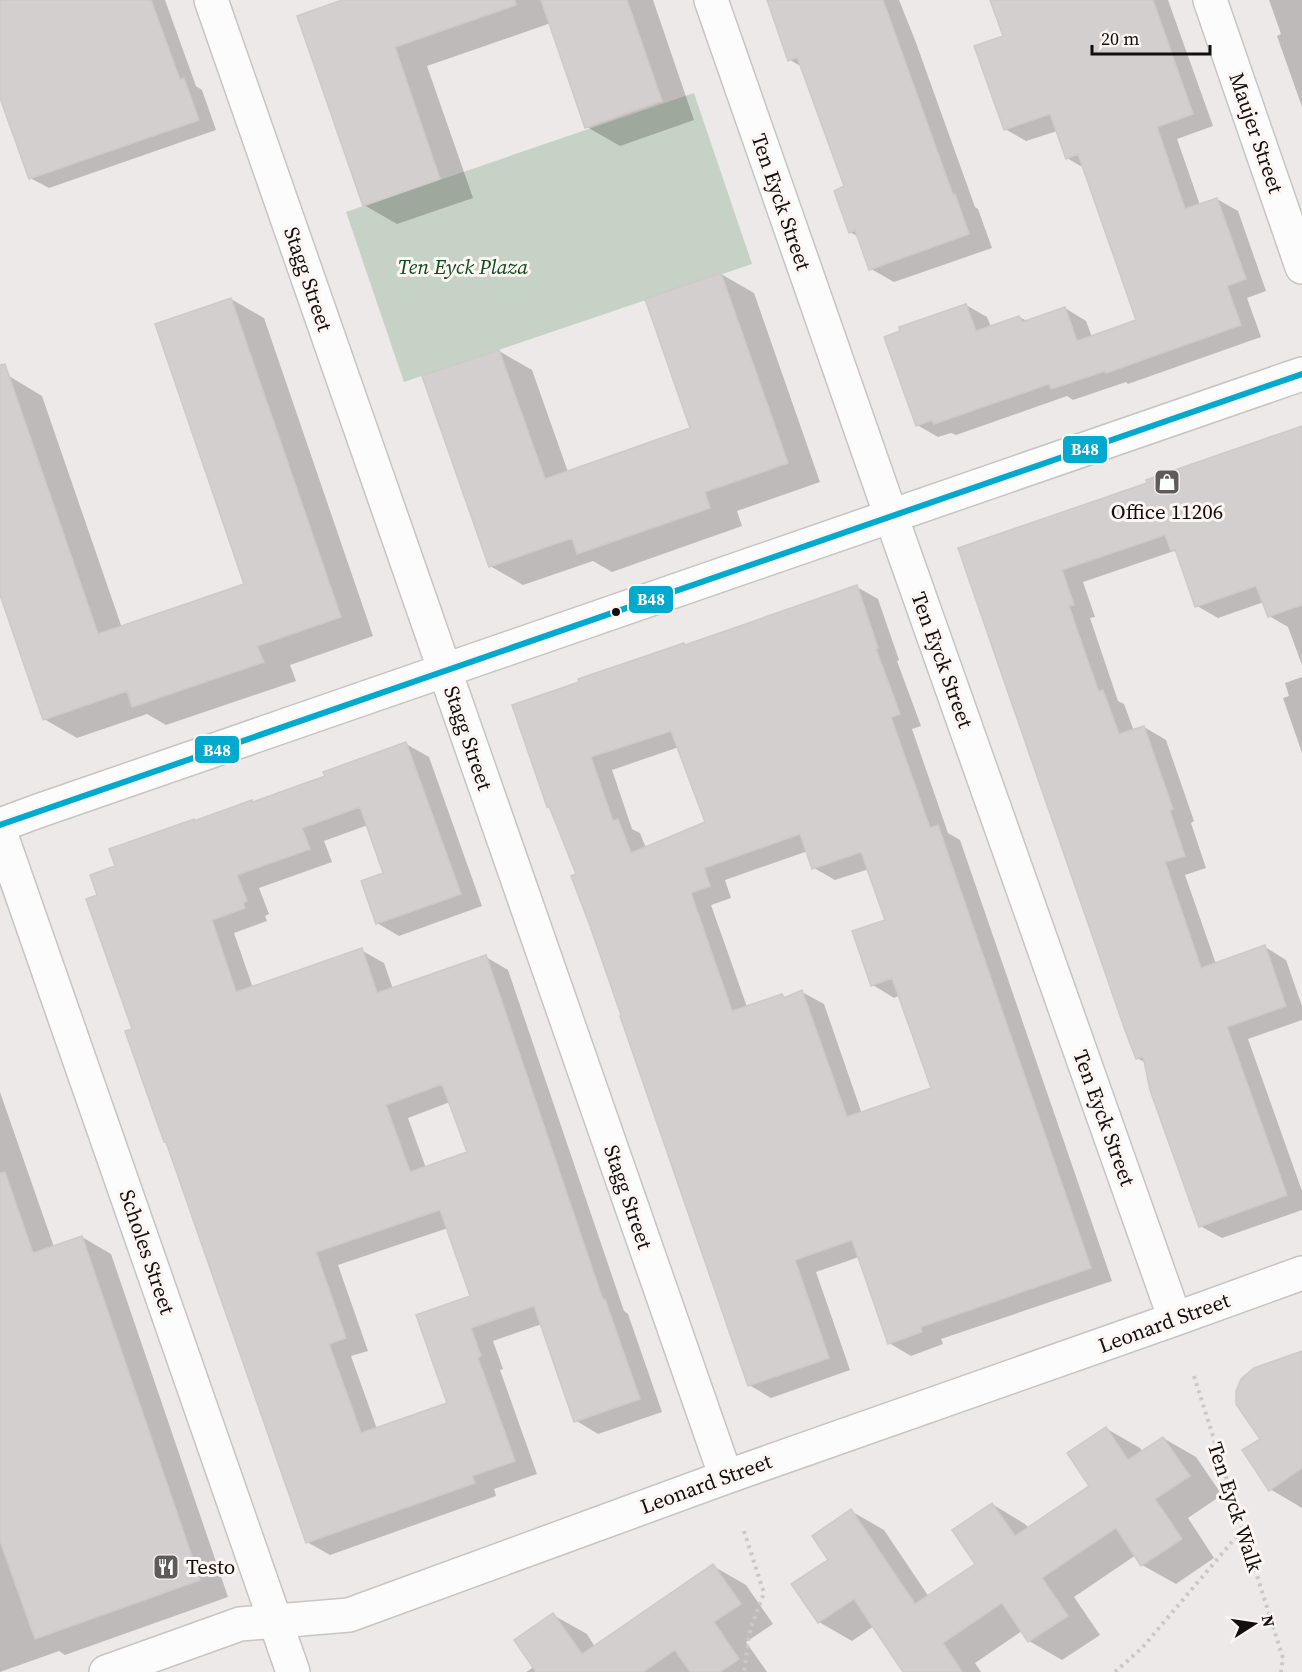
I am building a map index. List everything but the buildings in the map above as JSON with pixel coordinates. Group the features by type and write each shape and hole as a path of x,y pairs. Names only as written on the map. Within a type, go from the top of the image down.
{"street":[{"name":"Stagg Street","path":"212,0 726,1477"},
{"name":"Ten Eyck Street","path":"711,0 1175,1319"},
{"name":"Maujer Street","path":"1210,0 1302,267"},
{"path":"0,825 1302,374"},
{"name":"Scholes Street","path":"0,832 293,1672"},
{"name":"Leonard Street","path":"106,1672 240,1624 349,1615 726,1477 1302,1273"}],"path":[{"name":"Ten Eyck Walk","path":"1194,1376 1283,1658 1281,1672"},
{"path":"1114,1672 1142,1647 1242,1530"},
{"path":"744,1531 764,1593 750,1630 744,1672"}],"green space":[{"name":"Ten Eyck Plaza","path":"694,93 752,264 404,382 346,212"}],"transit line":[{"name":"B48","path":"0,825 1302,374"}],"place":[{"name":"Office 11206","path":"1167,482"},
{"name":"Testo","path":"166,1567"}]}
